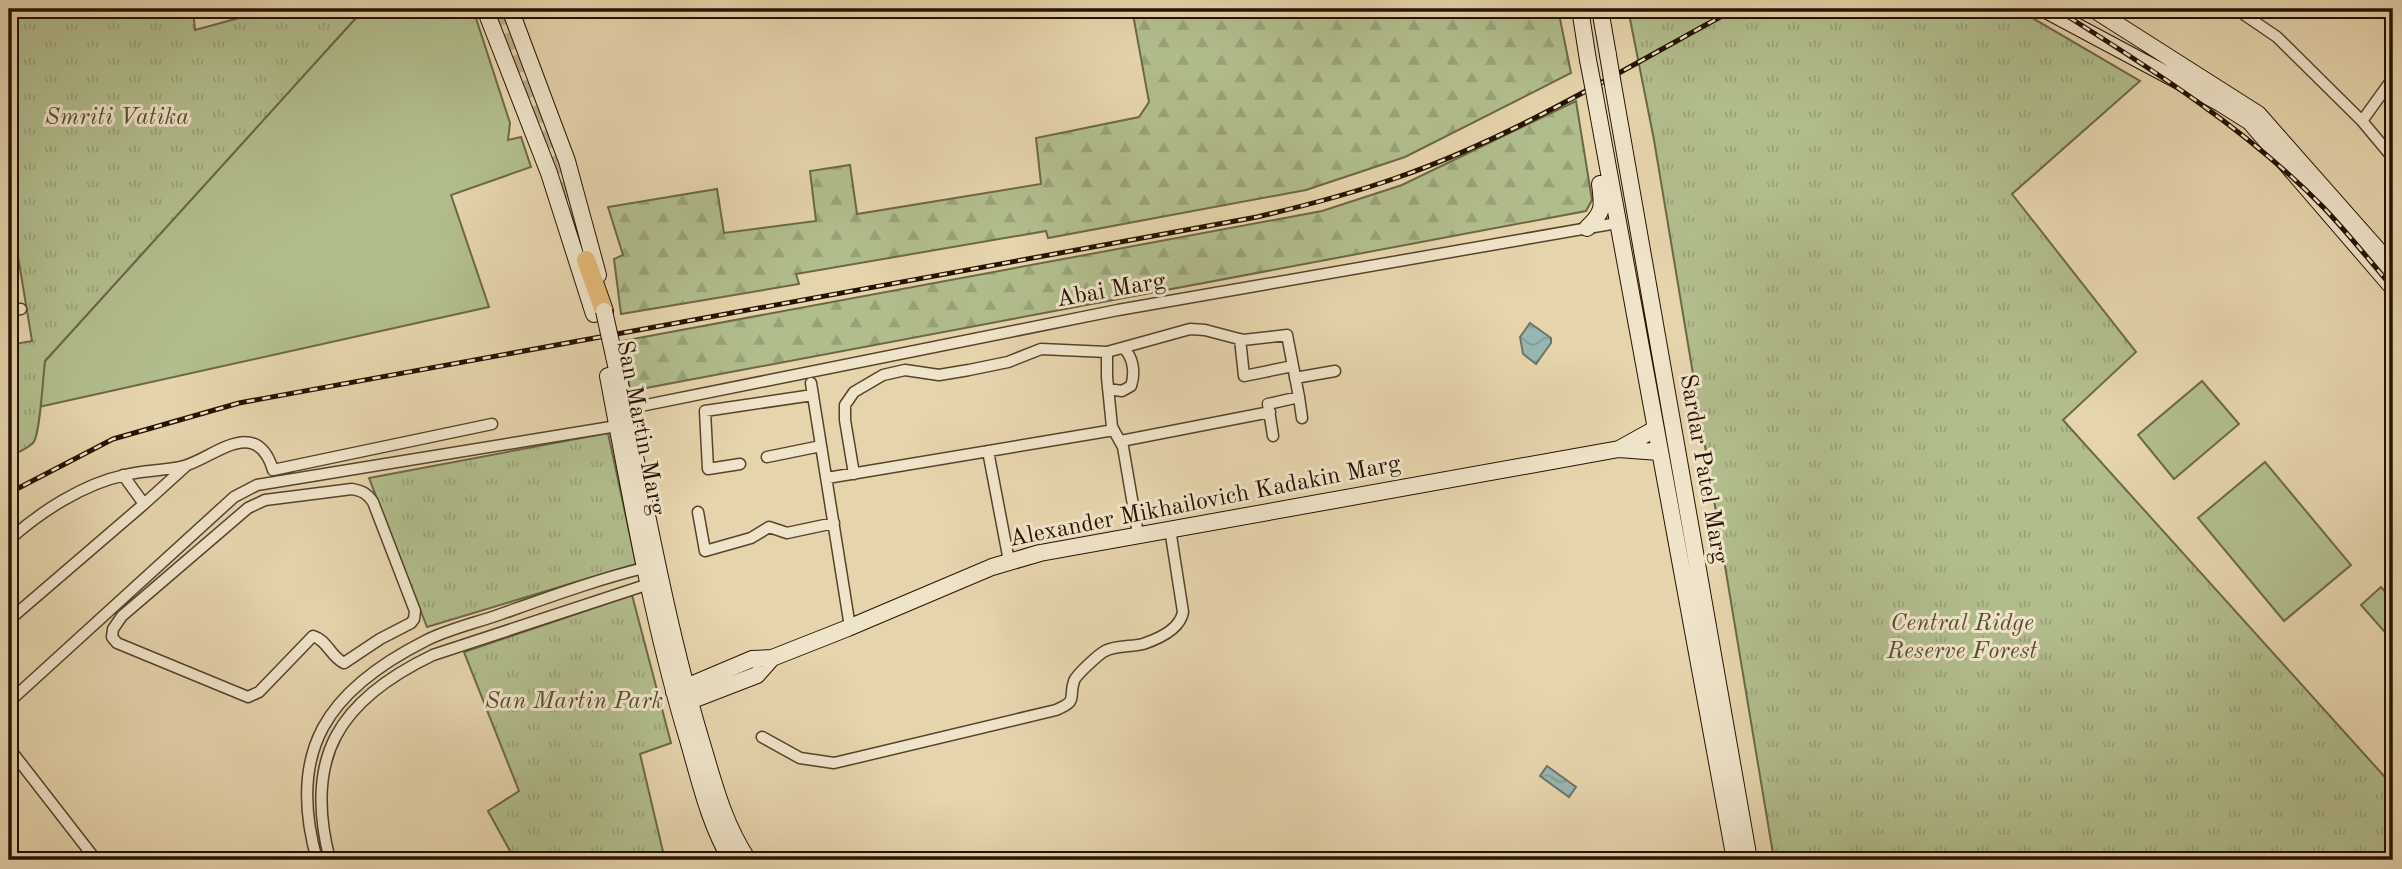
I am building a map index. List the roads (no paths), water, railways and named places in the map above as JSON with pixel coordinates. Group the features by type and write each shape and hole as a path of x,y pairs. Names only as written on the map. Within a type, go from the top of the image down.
{"main road":[{"path":"1569,9 1583,26"},
{"path":"1580,9 1595,95 1592,111 1602,204 1600,216 1587,228"},
{"name":"Sardar Patel Marg","path":"1600,9 1749,860"},
{"path":"2044,9 2250,122 2393,288"},
{"path":"2093,9 2259,114 2393,267"},
{"path":"487,14 510,10"},
{"name":"San Martin Marg","path":"510,10 567,161 593,251 599,312"},
{"name":"San Martin Marg","path":"487,14 599,312 652,575 712,823 731,860"},
{"name":"Sardar Patel Marg","path":"1595,95 1735,860"},
{"path":"584,261 599,312"},
{"path":"1619,449 1654,429"},
{"path":"1619,449 1659,452"},
{"name":"Alexander Mikhailovich Kadakin Marg","path":"682,697 757,675 772,658 1009,561 1065,547 1619,449"},
{"name":"San Martin Marg","path":"682,697 723,812 737,844 748,860"}],"street":[{"path":"2236,9 2277,37 2362,121 2393,158"},
{"path":"2362,121 2393,78"},
{"name":"Abai Marg","path":"9,702 234,497 257,485 619,415 1118,310 1617,223"},
{"path":"9,310 21,309"},
{"path":"854,474 845,405 854,392 883,375 905,370 939,375 1007,362 1041,349 1107,352 1190,329 1240,339 1287,335 1302,418"},
{"path":"1240,339 1244,376 1293,366"},
{"path":"1108,389 1122,391 1131,386 1131,360 1123,348"},
{"path":"1107,352 1108,389 1114,430 1121,441 1138,534"},
{"path":"1295,378 1335,371"},
{"path":"740,464 708,469 705,411 812,389 849,627"},
{"path":"1273,436 1268,404 1299,397"},
{"path":"1121,441 1270,412"},
{"path":"273,470 492,425"},
{"path":"827,478 1114,430"},
{"path":"9,620 186,466 217,449 240,443 250,444 261,450 270,460 274,482"},
{"path":"767,457 821,446"},
{"path":"988,451 1009,561"},
{"path":"9,540 50,508 123,475 186,466"},
{"path":"123,475 144,504"},
{"path":"94,624 117,643 248,697 259,692 313,636 319,637 344,663 380,639 411,623 416,615 373,502 368,495 352,489 265,500 248,508 122,616 113,629 112,637"},
{"path":"698,512 705,551 751,538 769,527 787,533 834,523"},
{"path":"762,737 800,758 834,763 1056,710 1067,705 1073,697 1077,676 1106,649 1142,644 1176,626 1182,619 1170,529"},
{"path":"317,860 306,811 307,779 312,756 330,713 358,682 426,640 556,594 652,575"},
{"path":"330,860 323,830 320,800 322,782 337,733 352,711 400,670 433,655 652,575"},
{"path":"380,639 391,661"},
{"path":"426,640 433,655"},
{"path":"9,748 96,860"},
{"path":"307,779 322,782"}],"water":[{"path":"1530,323 1551,338 1551,343 1536,364 1523,354 1520,337"},
{"path":"1547,766 1576,787 1569,797 1540,776"}],"tunnel":[{"path":"494,9 515,66"},
{"path":"516,55 576,223"}],"railway":[{"path":"9,493 113,439 239,403 1257,217 1327,199 1396,178 1484,143 1735,9"},
{"path":"2056,9 2161,76 2262,151 2323,207 2393,288"}],"park label":[{"name":"Smriti Vatika","path":"117,118"},
{"name":"Central Ridge Reserve Forest","path":"1962,638"},
{"name":"San Martin Park","path":"574,702"}]}
